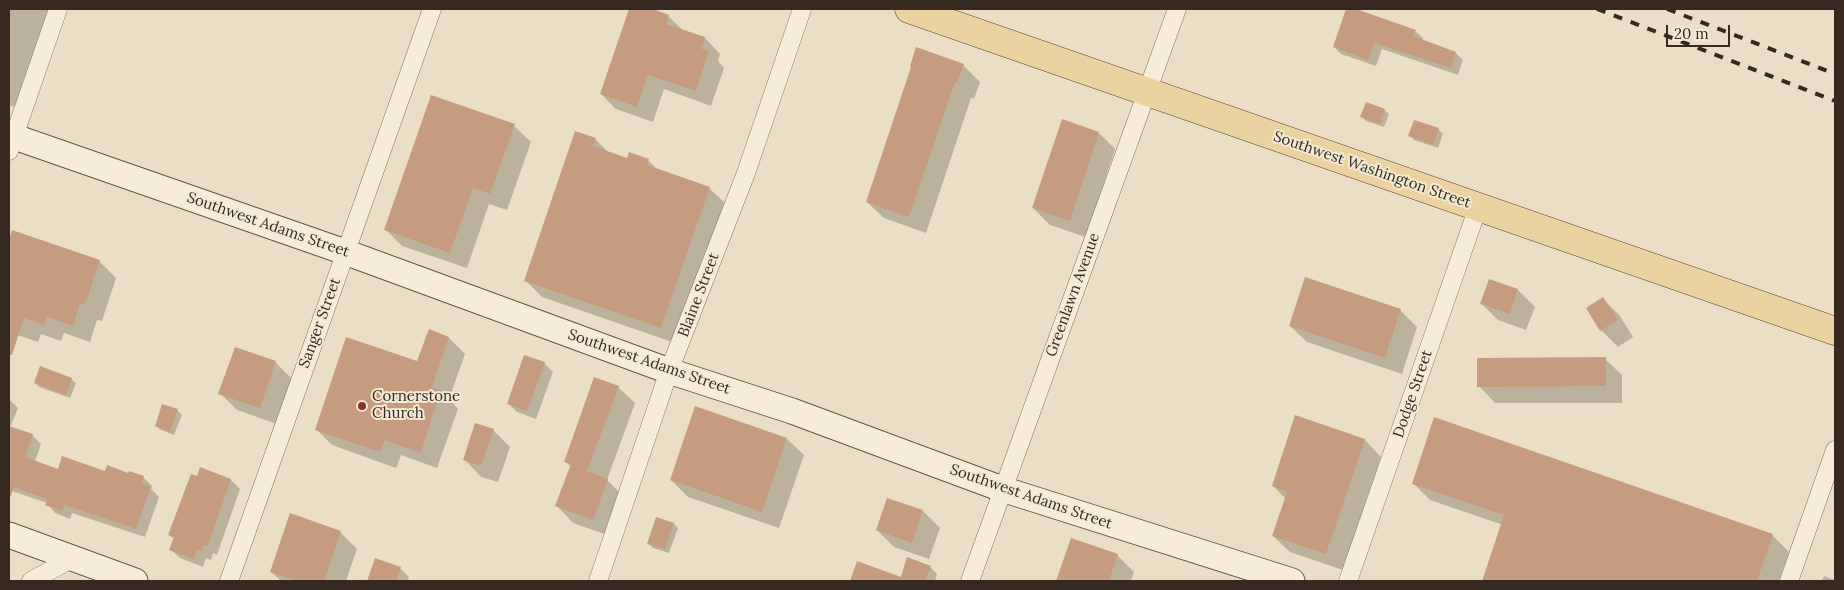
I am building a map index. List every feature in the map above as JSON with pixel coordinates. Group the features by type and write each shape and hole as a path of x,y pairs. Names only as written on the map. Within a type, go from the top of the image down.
{"main road":[{"name":"Southwest Washington Street","path":"909,9 1835,331"},
{"name":"Southwest Adams Street","path":"10,141 345,252 669,371 792,411 1002,489 1292,581"},
{"path":"9,535 135,581"}],"street":[{"path":"10,141 58,9"},
{"name":"Sanger Street","path":"229,581 432,9"},
{"name":"Blaine Street","path":"598,581 669,371 746,173 802,9"},
{"name":"Greenlawn Avenue","path":"970,581 1177,9"},
{"name":"Dodge Street","path":"1348,581 1478,207"},
{"path":"1789,581 1835,450"},
{"path":"31,581 73,558"}],"building":[{"path":"629,9 653,9 669,15 666,24 705,37 702,49 709,51 696,91 648,75 637,107 600,94"},
{"path":"1346,9 1356,9 1416,30 1413,36 1456,52 1451,68 1374,43 1368,60 1333,47"},
{"path":"916,47 964,64 957,83 955,82 909,217 866,202"},
{"path":"431,95 515,124 490,194 473,188 450,253 384,230"},
{"path":"1366,102 1385,109 1380,124 1360,117"},
{"path":"1062,119 1099,132 1070,221 1032,208"},
{"path":"1414,120 1439,128 1433,145 1408,136"},
{"path":"575,131 596,138 593,146 627,158 629,152 649,159 647,165 710,187 661,328 524,281"},
{"path":"12,230 100,260 85,305 80,304 73,326 47,317 44,325 24,318 12,355 9,355 9,240"},
{"path":"1305,277 1401,309 1385,358 1289,326"},
{"path":"1489,279 1518,289 1510,314 1480,304"},
{"path":"1603,297 1618,320 1600,331 1586,308"},
{"path":"429,329 449,337 432,387 443,391 433,414 421,453 385,440 380,452 315,430 346,337 417,361"},
{"path":"235,347 276,361 260,408 218,394"},
{"path":"524,355 545,362 527,411 507,404"},
{"path":"1606,357 1606,386 1477,387 1477,358"},
{"path":"40,366 72,378 66,395 34,383"},
{"path":"594,377 619,386 587,471 608,479 593,520 555,506 571,464 564,462"},
{"path":"162,404 178,409 170,432 155,426"},
{"path":"695,406 787,438 762,512 670,480"},
{"path":"1295,415 1365,439 1326,554 1272,536 1287,492 1272,486"},
{"path":"1434,417 1773,534 1757,581 1482,581 1504,515 1412,484"},
{"path":"475,423 494,429 481,466 463,460"},
{"path":"9,426 33,434 25,457 58,469 62,456 105,471 107,465 128,473 129,471 144,476 142,484 151,487 136,529 64,505 62,511 45,505 47,499 14,487 11,496 9,496"},
{"path":"200,467 231,479 208,546 204,545 202,552 197,550 194,559 169,550 174,537 168,535 191,474 197,476"},
{"path":"887,498 923,510 912,543 876,530"},
{"path":"290,513 341,531 324,581 296,581 270,572"},
{"path":"656,517 674,523 665,549 647,544"},
{"path":"1071,538 1118,554 1109,581 1056,581"},
{"path":"907,557 931,566 925,581 850,581 857,561 901,577"},
{"path":"375,558 401,567 396,581 367,581"}],"railway":[{"path":"1597,9 1835,101"},
{"path":"1667,9 1835,74"}],"place":[{"name":"Cornerstone Church","path":"362,406"}]}
